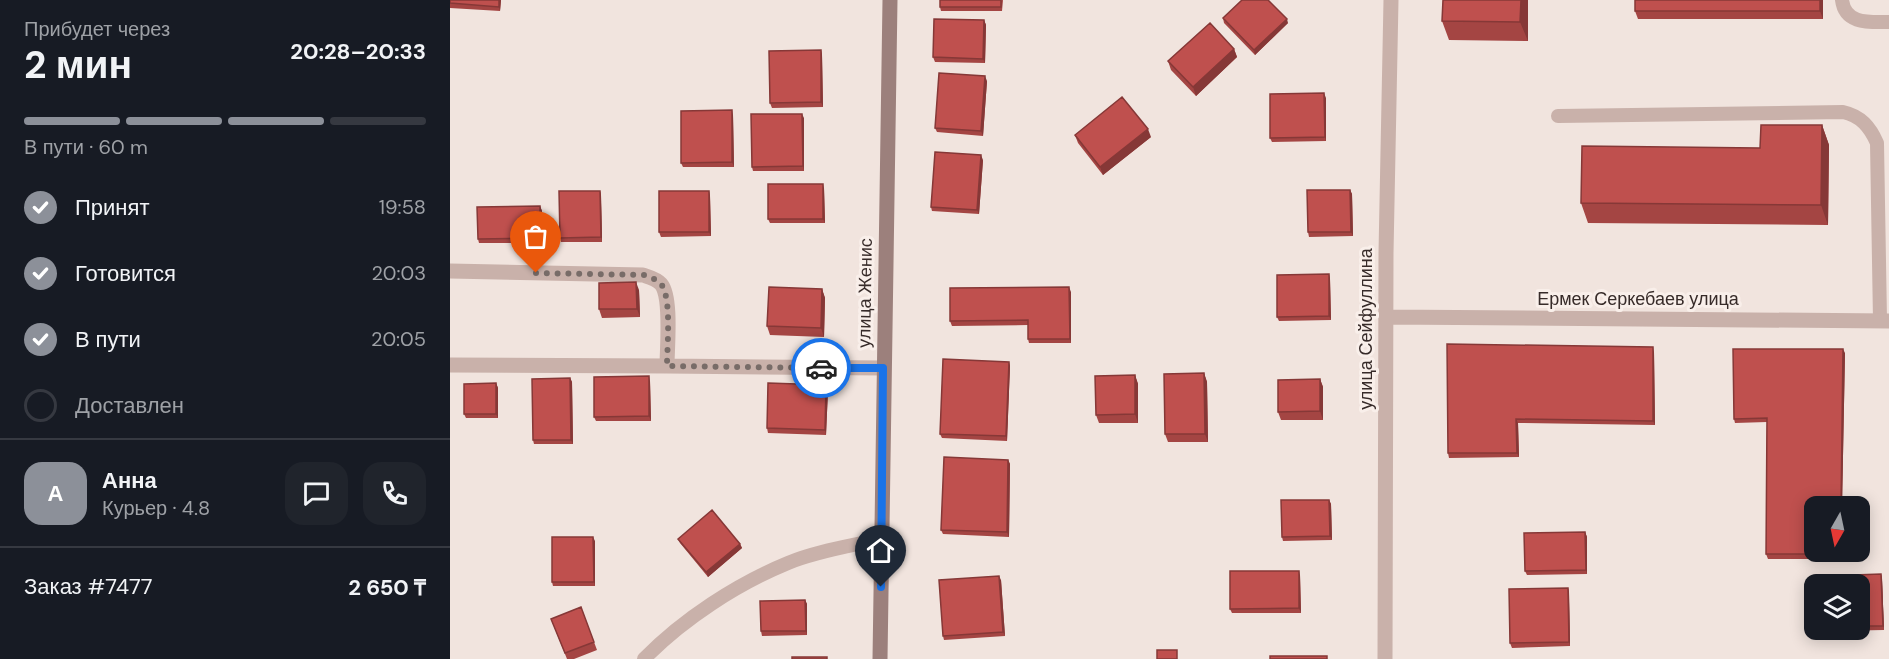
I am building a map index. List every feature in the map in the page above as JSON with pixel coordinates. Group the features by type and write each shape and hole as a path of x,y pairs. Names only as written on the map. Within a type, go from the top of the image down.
{"street":[{"name":"улица Женис","path":"880,659 890,0"},
{"name":"улица Сейфуллина","path":"1385,659 1386,317 1391,0"},
{"path":"450,271 644,275 654,278 662,284 667,304 667,366"},
{"name":"Ермек Серкебаев улица","path":"1386,317 1884,320"},
{"path":"450,365 883,368"}],"lane":[{"path":"1842,0 1844,9 1856,20 1889,22"},
{"path":"1558,116 1843,112 1854,115 1872,131 1877,143 1884,320"},
{"path":"644,659 658,644 719,600 789,563 881,539"}],"building":[{"path":"450,0 499,0 499,7 450,3"},
{"path":"940,0 1001,0 1001,7 940,7"},
{"path":"1242,0 1268,0 1287,19 1254,50 1223,18"},
{"path":"1443,0 1521,0 1520,22 1442,21"},
{"path":"1635,0 1820,0 1820,11 1635,11"},
{"path":"934,19 984,20 983,59 933,57"},
{"path":"1210,23 1234,49 1193,87 1168,61"},
{"path":"821,50 821,102 770,103 769,51"},
{"path":"939,73 985,76 981,131 935,128"},
{"path":"1324,93 1325,137 1270,138 1270,94"},
{"path":"1122,97 1148,129 1100,167 1075,135"},
{"path":"732,110 732,162 681,163 681,111"},
{"path":"751,114 802,114 803,166 752,167"},
{"path":"1761,125 1822,125 1821,205 1581,203 1582,146 1760,148"},
{"path":"935,152 981,155 977,210 931,207"},
{"path":"768,184 823,184 823,219 768,219"},
{"path":"1307,190 1350,190 1351,232 1308,232"},
{"path":"559,191 600,191 601,237 560,238"},
{"path":"659,191 709,191 709,232 659,232"},
{"path":"540,206 540,238 478,239 477,207"},
{"path":"1329,274 1329,316 1277,317 1277,275"},
{"path":"636,282 637,309 599,309 599,283"},
{"path":"769,287 822,289 821,328 767,326"},
{"path":"1069,287 1070,339 1028,339 1028,320 950,321 950,288"},
{"path":"1447,344 1653,347 1653,421 1516,419 1517,453 1448,453"},
{"path":"1733,349 1843,349 1841,496 1804,496 1804,554 1766,554 1767,418 1734,419"},
{"path":"943,359 1009,362 1006,436 940,434"},
{"path":"1204,373 1205,434 1165,434 1164,374"},
{"path":"1135,375 1135,414 1096,415 1095,376"},
{"path":"649,376 649,416 594,417 594,377"},
{"path":"570,378 571,440 533,440 532,379"},
{"path":"1320,379 1320,411 1278,412 1278,380"},
{"path":"496,383 496,414 464,414 464,384"},
{"path":"768,383 826,385 825,430 767,428"},
{"path":"944,457 1008,460 1007,532 941,530"},
{"path":"1281,500 1329,500 1330,536 1282,537"},
{"path":"712,510 740,544 706,572 678,539"},
{"path":"1585,532 1586,570 1525,571 1524,533"},
{"path":"552,537 593,537 594,582 552,582"},
{"path":"1230,571 1299,571 1299,608 1230,609"},
{"path":"1870,574 1881,574 1883,626 1870,626"},
{"path":"999,576 1003,632 943,636 939,580"},
{"path":"1568,588 1569,642 1510,643 1509,589"},
{"path":"805,600 806,631 761,631 760,601"},
{"path":"581,607 594,642 565,653 551,619"},
{"path":"1157,650 1177,650 1177,659 1157,659"},
{"path":"1270,656 1327,656 1327,659 1270,659"},
{"path":"792,657 827,657 827,659 792,659"}],"way so far":[{"path":"536,273 644,275 654,278 662,284 667,304 667,366 821,368"}],"route":[{"path":"821,368 883,368 881,587"}]}
